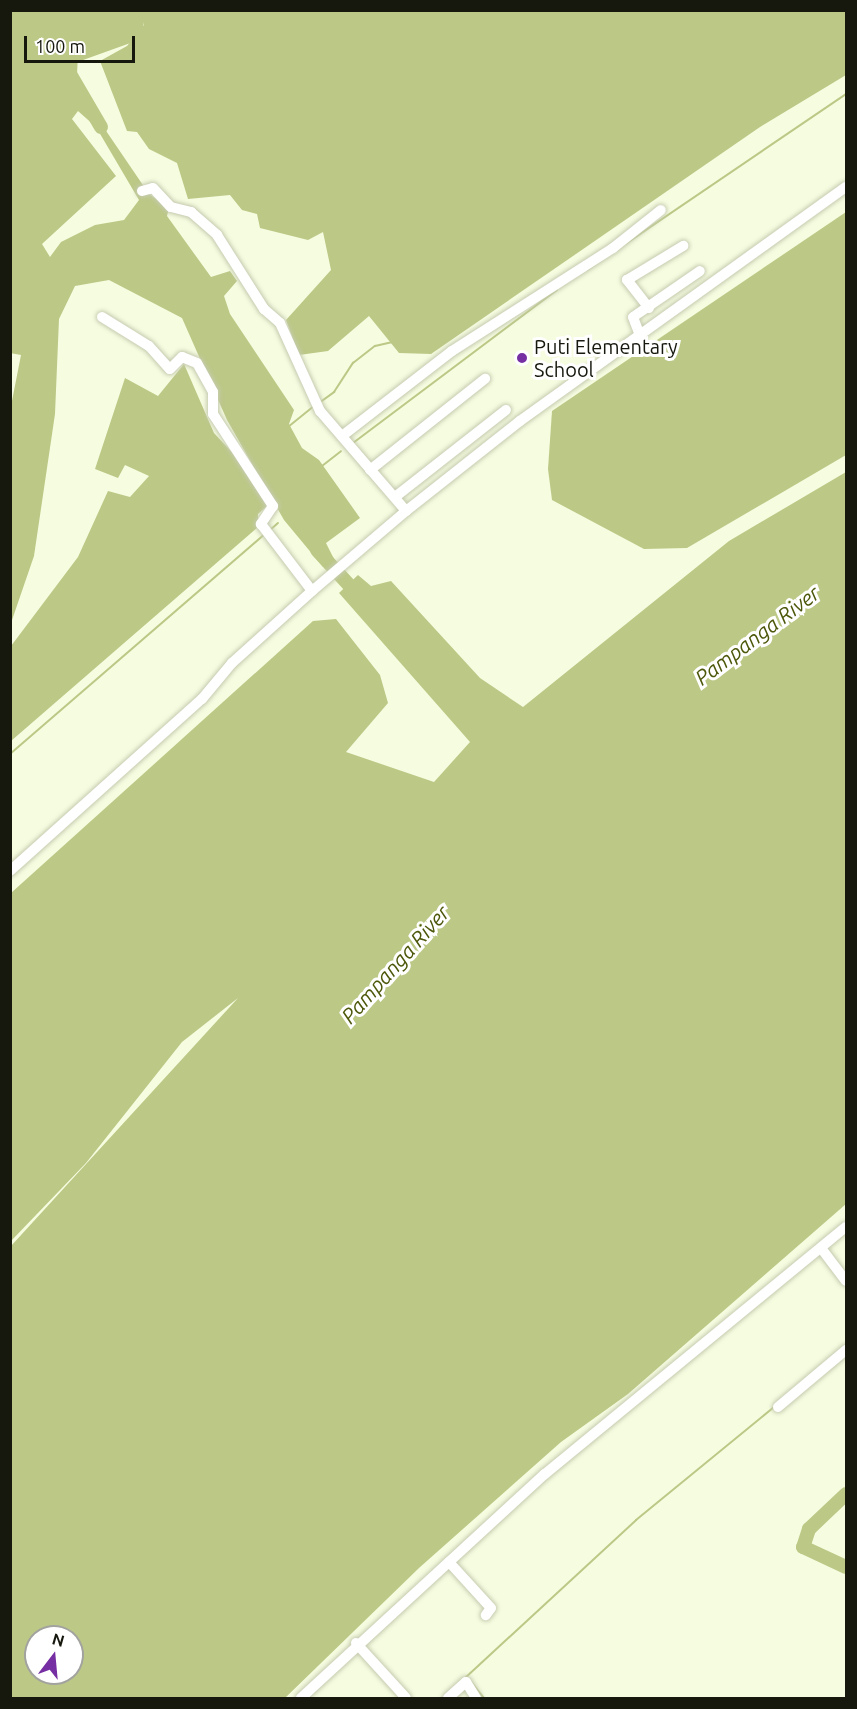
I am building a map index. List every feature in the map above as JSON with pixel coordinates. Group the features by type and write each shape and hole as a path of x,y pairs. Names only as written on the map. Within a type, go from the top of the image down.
{"street":[{"path":"10,871 202,699 232,663 321,583 359,554 406,512 520,421 641,338 846,187"},
{"path":"145,189 217,235 264,309 280,323 320,411 406,512"},
{"path":"342,436 452,351 613,248 661,210"},
{"path":"649,308 627,280 683,246"},
{"path":"641,338 633,317 700,271"},
{"path":"102,317 149,346 171,369 182,357 197,363 213,392 213,414 273,506 261,524 312,591"},
{"path":"370,470 485,380"},
{"path":"394,497 506,410"},
{"path":"301,1698 356,1643 609,1420 846,1227"},
{"path":"821,1248 846,1281"},
{"path":"778,1407 846,1350"},
{"path":"448,1562 491,1608 486,1615"},
{"path":"356,1643 406,1698"},
{"path":"448,1698 466,1682 476,1698"}],"water":[{"path":"10,11 138,11 133,34 68,54 66,72 149,194 169,208 167,216 211,277 230,271 237,281 224,296 230,314 294,410 289,424 302,448 319,460 360,518 326,543 334,559 323,567 284,520 227,420 182,318 109,280 75,286 59,319 55,414 34,556 11,623 10,411 21,355 10,353","holes":["78,111 96,127 139,200 124,220 95,225 61,242 50,257 42,244 116,176 72,119"]},
{"path":"142,11 846,11 846,75 760,127 431,354 399,353 369,316 328,351 299,355 286,320 331,270 323,232 308,240 260,228 257,214 242,210 230,195 188,199 177,163 149,149 137,132 127,131 100,61 127,46 144,25"},
{"path":"846,212 846,455 687,548 644,549 552,500 548,469 552,411"},
{"path":"184,364 214,433 241,462 267,506 258,514 258,527 11,741 11,646 78,557 108,491 130,497 149,476 125,465 118,478 95,469 125,378 158,396"},
{"name":"Pampanga River","path":"846,472 846,1204 628,1394 561,1442 419,1568 285,1698 11,1698 11,1246 238,998 182,1042 86,1163 11,1241 11,893 313,621 336,619 380,675 388,703 346,752 434,782 470,742 339,593 358,575 371,586 391,581 480,678 523,707 729,541"}],"waterway":[{"path":"101,127 70,74 71,57 135,34 139,10"},
{"path":"63,72 70,74"},
{"path":"587,270 846,94"},
{"path":"353,443 557,290"},
{"path":"319,403 334,392 353,363 375,346 393,342"},
{"path":"288,427 314,406"},
{"path":"322,466 341,451"},
{"path":"269,531 278,523"},
{"path":"10,754 265,534"},
{"path":"317,550 360,597"},
{"path":"465,1678 636,1520 774,1407"},
{"path":"846,1494 809,1529 803,1547 846,1567"},
{"path":"471,1682 484,1698"}],"place":[{"name":"Puti Elementary School","path":"522,358"}]}
